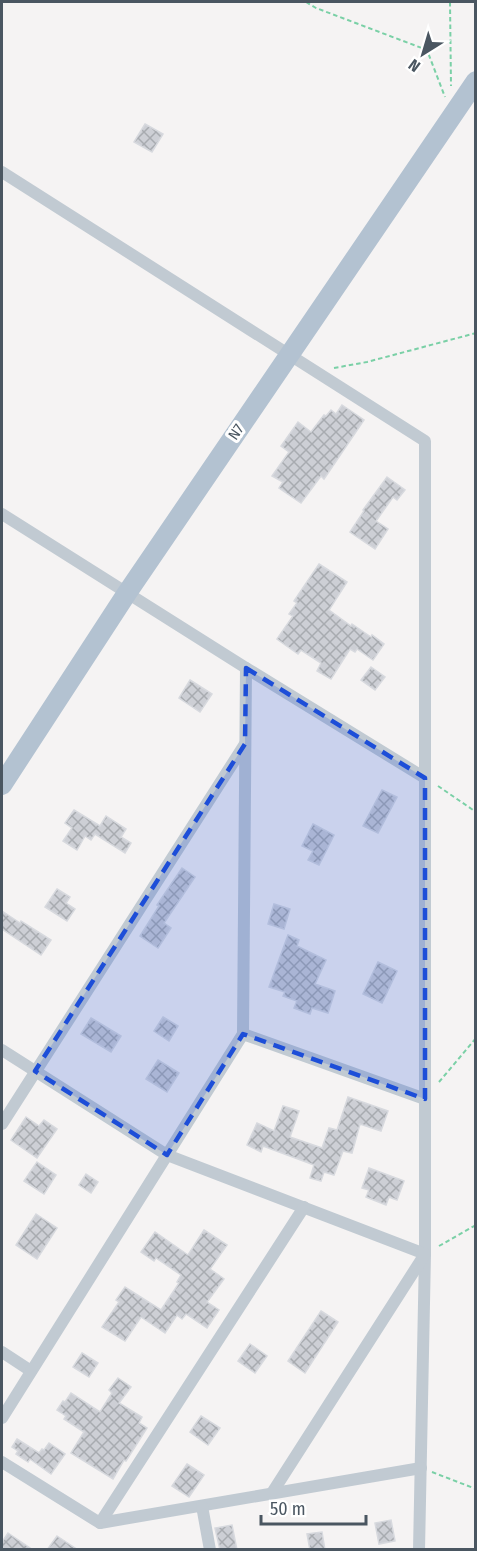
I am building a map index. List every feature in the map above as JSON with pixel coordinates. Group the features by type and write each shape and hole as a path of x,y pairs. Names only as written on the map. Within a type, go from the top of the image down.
{"main road":[{"name":"N7","path":"2,784 127,593 476,81"}],"street":[{"path":"2,172 425,441 425,1254 419,1550"},
{"path":"2,514 425,778"},
{"path":"2,1418 243,1034 246,668"},
{"path":"2,1124 245,744"},
{"path":"243,1034 425,1099"},
{"path":"2,1050 167,1155 425,1254"},
{"path":"100,1523 304,1207"},
{"path":"272,1493 425,1254"},
{"path":"2,1352 31,1371"},
{"path":"2,1462 100,1523 421,1468"},
{"path":"202,1506 210,1550"}],"path":[{"path":"306,2 316,8 427,50 452,116"},
{"path":"450,2 452,116"},
{"path":"317,372 367,362 476,333"},
{"path":"425,778 476,812"},
{"path":"425,1099 476,1038"},
{"path":"425,1254 476,1225"},
{"path":"421,1468 476,1489"}],"highlighted area":[{"path":"246,668 425,778 425,1099 243,1034 167,1155 35,1071 245,744"}],"building":[{"path":"145,124 163,134 152,152 134,142"},
{"path":"342,405 364,420 324,479 321,476 301,503 279,488 283,482 272,476 289,452 281,446 298,422 311,432 324,415 326,416 331,410 336,414"},
{"path":"387,477 405,490 397,500 393,497 376,521 388,529 375,549 350,532"},
{"path":"319,564 347,582 329,610 351,626 352,624 384,644 373,660 357,649 355,652 350,649 331,679 317,671 321,663 301,650 298,654 277,639 293,616 289,614 297,603 294,601"},
{"path":"371,667 385,677 375,690 361,680"},
{"path":"190,680 212,694 200,712 179,698"},
{"path":"382,790 397,797 378,833 363,826"},
{"path":"74,810 100,826 106,816 126,829 121,837 131,843 125,853 95,834 91,840 85,836 77,850 63,841 72,828 65,823"},
{"path":"313,824 334,835 319,865 308,860 313,851 302,846"},
{"path":"182,868 195,877 164,923 171,928 158,948 140,936 159,906 157,905"},
{"path":"57,889 70,897 66,903 75,909 67,921 45,907"},
{"path":"274,904 290,909 284,929 268,924"},
{"path":"2,911 51,940 41,955 2,929"},
{"path":"288,935 299,940 297,946 326,960 315,984 335,991 328,1013 312,1008 310,1014 294,1008 297,1001 283,996 285,992 269,987"},
{"path":"378,962 397,971 382,1003 363,994"},
{"path":"163,1017 178,1026 169,1041 154,1031"},
{"path":"91,1018 121,1036 111,1052 81,1034"},
{"path":"158,1060 179,1073 167,1092 146,1079"},
{"path":"348,1097 388,1111 381,1131 360,1124 352,1153 343,1151 334,1175 324,1172 321,1181 310,1178 314,1165 263,1146 261,1152 247,1145 257,1123 274,1131 283,1106 299,1111 290,1137 322,1148 329,1128 337,1130"},
{"path":"26,1117 39,1126 44,1120 57,1129 37,1158 11,1140"},
{"path":"37,1162 56,1175 44,1194 24,1181"},
{"path":"369,1168 404,1181 397,1200 389,1197 386,1205 366,1197 369,1190 362,1188"},
{"path":"86,1174 98,1182 91,1193 79,1185"},
{"path":"36,1214 57,1228 37,1259 16,1245"},
{"path":"204,1230 227,1245 210,1269 224,1279 207,1302 219,1310 207,1328 186,1314 182,1319 177,1315 165,1333 141,1317 125,1341 102,1327 119,1302 116,1300 125,1287 161,1310 179,1283 177,1282 181,1275 156,1258 154,1261 141,1252 155,1232 188,1255"},
{"path":"321,1311 338,1322 305,1373 288,1361"},
{"path":"250,1344 267,1356 255,1373 238,1361"},
{"path":"82,1353 98,1363 89,1377 73,1367"},
{"path":"118,1378 131,1387 119,1403 142,1417 139,1423 147,1428 113,1479 71,1453 84,1432 64,1419 66,1416 57,1410 71,1393 100,1412 112,1393 109,1390"},
{"path":"201,1416 220,1428 208,1445 190,1432"},
{"path":"17,1439 39,1453 49,1443 65,1454 51,1474 30,1459 28,1462 16,1454 18,1451 12,1447"},
{"path":"187,1464 204,1475 189,1497 172,1486"},
{"path":"391,1520 395,1541 379,1544 375,1523"},
{"path":"232,1525 237,1550 220,1550 215,1528"},
{"path":"322,1532 325,1550 310,1550 307,1534"},
{"path":"8,1533 33,1550 2,1550 2,1542"},
{"path":"57,1536 78,1550 47,1550"}]}
